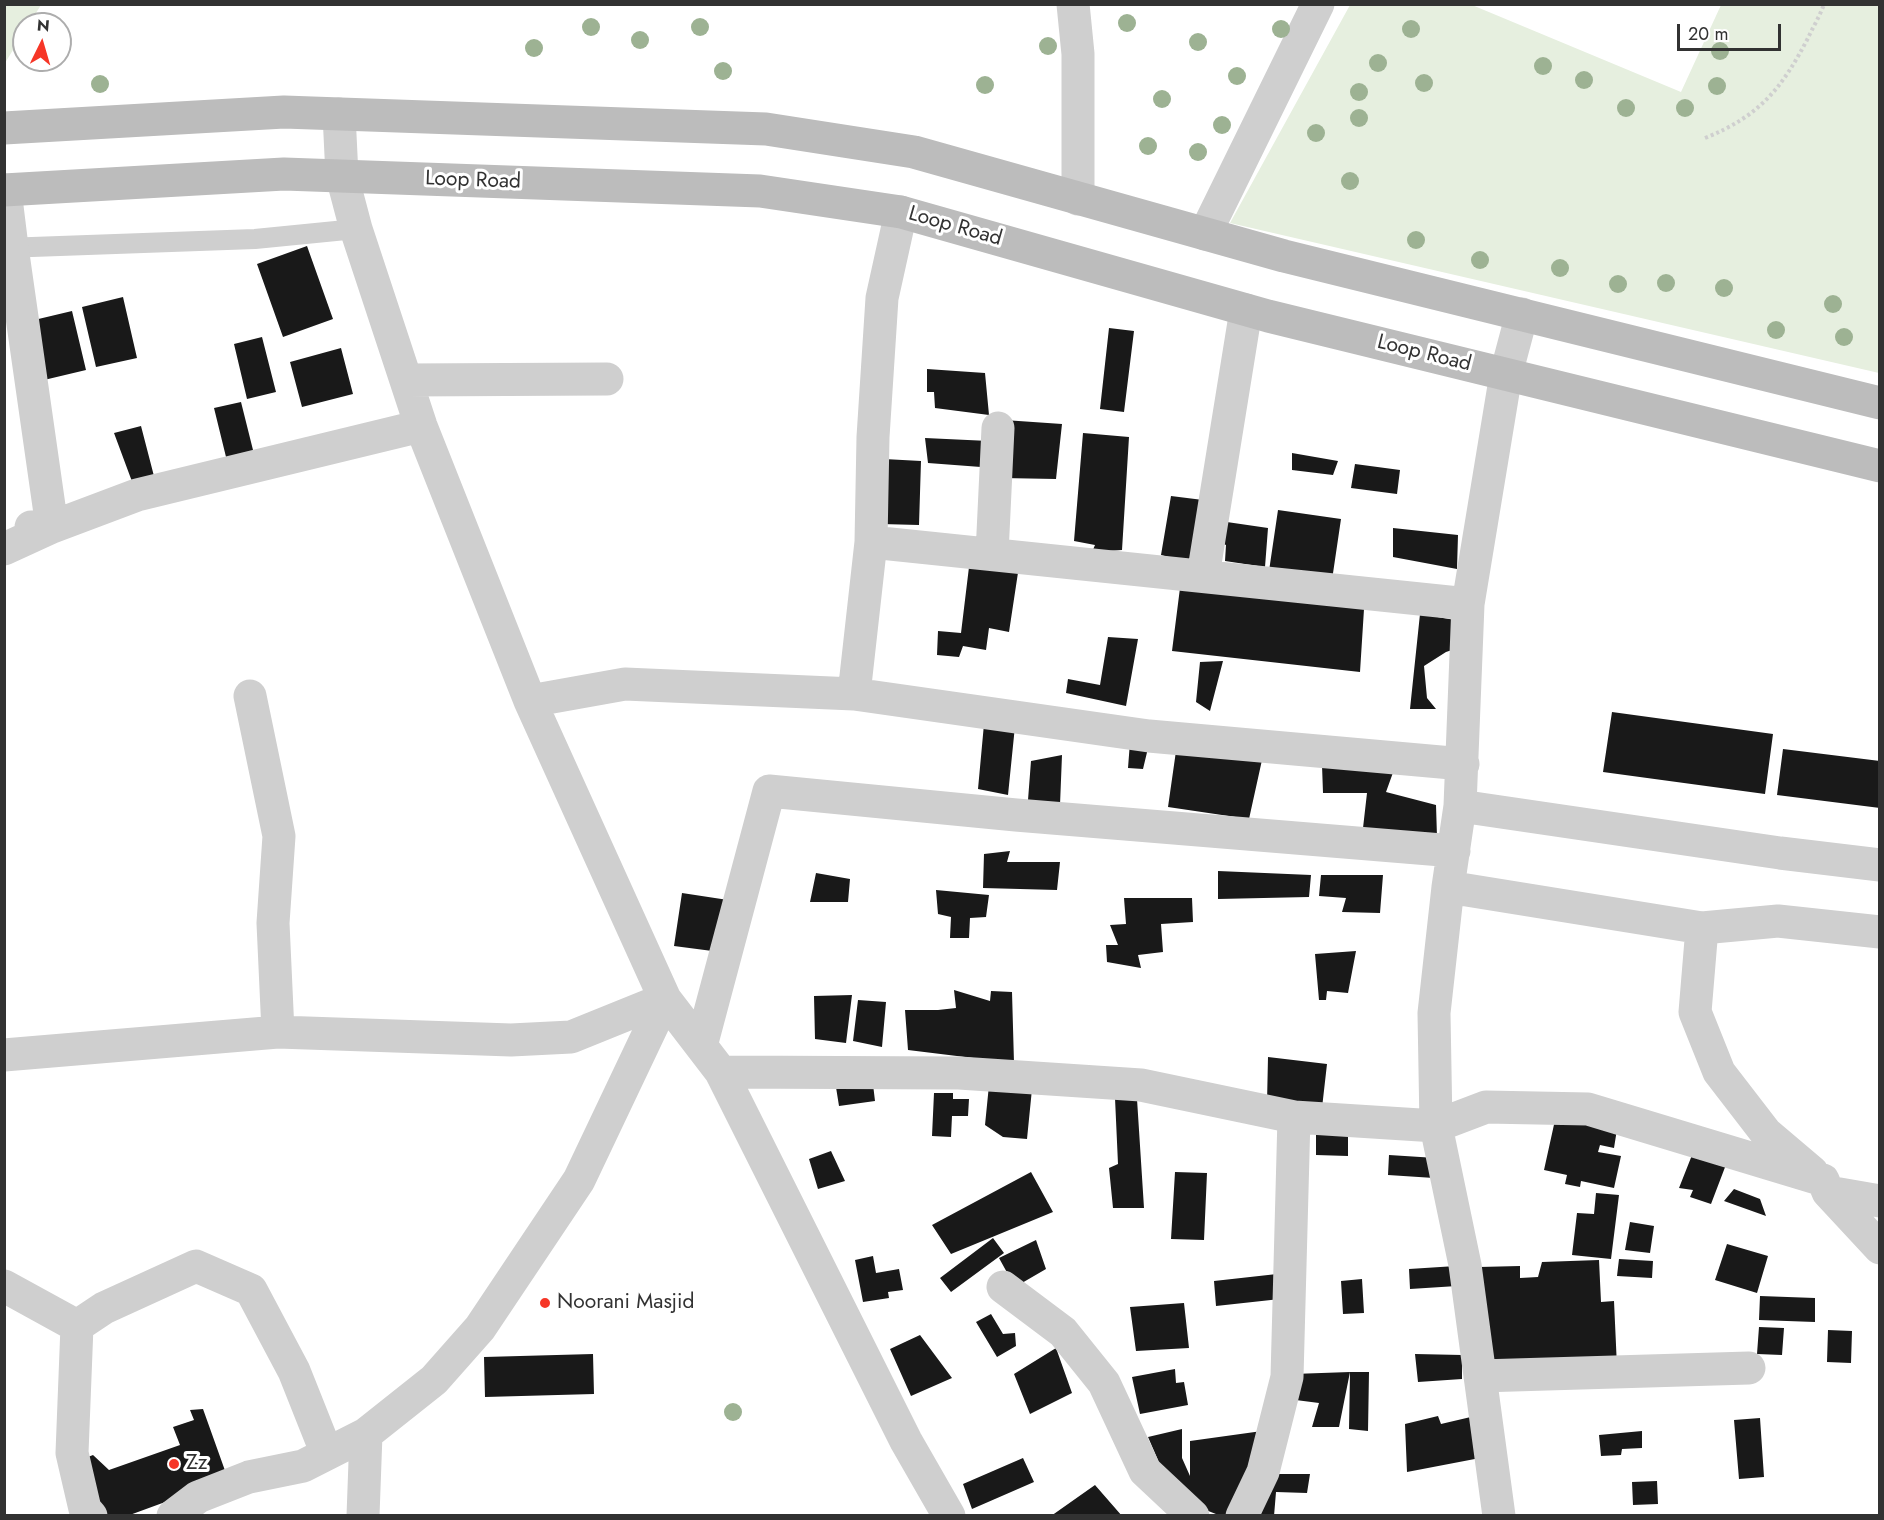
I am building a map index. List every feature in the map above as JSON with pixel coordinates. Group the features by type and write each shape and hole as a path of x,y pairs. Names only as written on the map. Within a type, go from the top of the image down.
{"main road":[{"path":"4,128 284,112 766,129 914,152 1284,256 1880,403"},
{"name":"Loop Road","path":"5,190 284,174 760,191 901,212 1246,310 1880,466"}],"street":[{"path":"1074,4 1078,54 1078,199"},
{"path":"1205,234 1318,4"},
{"path":"339,114 342,176 356,229 421,426 530,701 665,999 721,1072 906,1441 949,1515"},
{"path":"5,190 8,248 52,527"},
{"path":"854,694 871,542 873,437 882,298 901,212"},
{"path":"1203,576 1246,310"},
{"path":"1498,1515 1465,1265 1436,1126 1434,1013 1448,887 1460,806 1468,604 1506,374 1522,314"},
{"path":"406,380 606,379"},
{"path":"4,549 52,527 137,495 421,426"},
{"path":"992,554 998,428"},
{"path":"4,527 52,527"},
{"path":"871,542 1468,604"},
{"path":"530,701 625,684 854,694 1149,736 1463,764"},
{"path":"250,696 279,836 273,923 278,1032"},
{"path":"701,1046 769,791 992,813 1454,850"},
{"path":"1460,806 1780,853 1880,865"},
{"path":"1448,887 1702,928 1778,921 1880,932"},
{"path":"1702,928 1695,1012 1719,1072 1766,1133 1826,1186 1880,1248"},
{"path":"4,1055 278,1032 512,1040 571,1037 665,999"},
{"path":"173,1515 198,1497 249,1477 303,1466 366,1434 434,1380 480,1328 579,1180 665,999"},
{"path":"721,1072 958,1073 1141,1084 1294,1117 1436,1126 1486,1107 1588,1109 1826,1186 1880,1201"},
{"path":"1242,1515 1263,1472 1287,1377 1294,1117"},
{"path":"77,1326 104,1308 196,1266 251,1290 294,1371 327,1454"},
{"path":"4,1286 77,1326"},
{"path":"1003,1287 1063,1332 1104,1383 1145,1471 1193,1515"},
{"path":"77,1326 72,1453 85,1509 91,1515"},
{"path":"1480,1376 1749,1368"},
{"path":"363,1515 366,1434"}],"lane":[{"path":"8,248 255,240 356,229"}],"path":[{"path":"1705,138 1724,130 1756,110 1780,87 1824,4"}],"green space":[{"path":"5,4 41,5 37,12 12,12 12,52 5,63"},
{"path":"1350,5 1472,5 1681,92 1721,5 1879,5 1879,373 1230,223"}],"building":[{"path":"307,246 333,319 283,337 257,264"},
{"path":"123,297 137,358 96,367 82,307"},
{"path":"72,311 86,370 44,380 30,321"},
{"path":"1109,328 1134,331 1124,412 1100,409"},
{"path":"262,337 276,392 247,399 234,344"},
{"path":"341,348 353,394 302,407 290,362"},
{"path":"927,369 985,373 989,415 935,408 934,392 927,392"},
{"path":"241,402 254,454 227,461 214,408"},
{"path":"1004,420 1062,424 1056,479 1002,478"},
{"path":"141,426 155,480 137,495 114,433"},
{"path":"1083,433 1129,437 1122,550 1092,552 1095,545 1074,541"},
{"path":"925,438 989,441 981,467 928,463"},
{"path":"1292,453 1338,461 1333,475 1292,470"},
{"path":"884,459 921,461 919,525 881,524"},
{"path":"1355,464 1400,470 1397,494 1351,488"},
{"path":"1171,496 1203,500 1196,564 1161,555"},
{"path":"1278,510 1341,519 1332,580 1269,571"},
{"path":"1220,521 1268,528 1265,567 1225,561 1226,545 1219,542"},
{"path":"1393,528 1458,535 1457,569 1393,557"},
{"path":"1019,566 1009,632 989,628 986,650 963,646 959,657 937,655 938,631 961,633 969,567"},
{"path":"1180,588 1364,609 1360,672 1172,651"},
{"path":"1420,614 1461,621 1458,648 1446,652 1424,666 1427,698 1436,709 1410,709"},
{"path":"1108,637 1138,639 1126,706 1066,693 1068,679 1100,685"},
{"path":"1223,661 1210,711 1196,702 1200,662"},
{"path":"1612,712 1773,734 1765,794 1603,772"},
{"path":"984,724 1015,726 1008,795 978,789"},
{"path":"1130,742 1149,744 1143,769 1128,768"},
{"path":"1783,749 1880,761 1880,808 1777,795"},
{"path":"1176,751 1262,760 1249,819 1168,807"},
{"path":"1062,755 1060,805 1028,800 1031,761"},
{"path":"1322,765 1395,767 1386,792 1436,805 1437,837 1363,828 1367,793 1323,793"},
{"path":"1010,851 1007,862 1060,862 1057,890 983,888 984,854"},
{"path":"1218,871 1311,875 1309,897 1218,899"},
{"path":"816,873 850,879 848,902 810,902"},
{"path":"1321,875 1383,875 1380,913 1342,912 1346,898 1319,896"},
{"path":"936,890 989,895 986,917 970,918 969,938 950,938 951,917 938,914"},
{"path":"682,893 728,900 720,952 674,946"},
{"path":"1124,898 1192,898 1193,922 1161,924 1163,952 1138,955 1141,968 1107,962 1106,945 1118,945 1110,925 1126,924"},
{"path":"1356,951 1348,993 1327,991 1326,1000 1319,1000 1315,954"},
{"path":"954,990 990,1001 991,991 1012,992 1014,1063 908,1050 905,1010 956,1008"},
{"path":"852,995 846,1043 815,1039 814,996"},
{"path":"858,1000 886,1002 882,1047 853,1041"},
{"path":"1268,1057 1327,1064 1322,1108 1267,1103"},
{"path":"872,1076 875,1101 839,1106 835,1081"},
{"path":"989,1085 1032,1089 1027,1139 1003,1137 985,1125"},
{"path":"934,1093 953,1093 953,1099 969,1099 968,1116 952,1116 951,1137 932,1136"},
{"path":"1115,1098 1137,1099 1144,1208 1113,1208 1109,1168 1118,1164"},
{"path":"1557,1111 1618,1123 1614,1148 1600,1145 1598,1152 1621,1156 1614,1188 1581,1181 1580,1187 1565,1184 1567,1175 1544,1170"},
{"path":"1316,1129 1348,1130 1348,1156 1316,1155"},
{"path":"1694,1150 1727,1162 1711,1204 1690,1197 1693,1190 1679,1188"},
{"path":"831,1151 845,1181 818,1189 809,1159"},
{"path":"1389,1155 1436,1158 1434,1178 1388,1175"},
{"path":"1031,1172 1053,1212 951,1254 932,1225"},
{"path":"1175,1172 1207,1173 1204,1240 1171,1239"},
{"path":"1734,1189 1760,1199 1766,1216 1724,1201"},
{"path":"1596,1193 1619,1195 1611,1259 1572,1255 1577,1213 1594,1214"},
{"path":"1630,1222 1654,1226 1650,1253 1625,1250"},
{"path":"993,1238 1004,1253 951,1292 940,1278"},
{"path":"1036,1240 1046,1269 1015,1287 999,1258"},
{"path":"1727,1244 1768,1256 1757,1293 1715,1280"},
{"path":"873,1256 876,1273 899,1269 903,1290 888,1292 889,1298 863,1302 855,1260"},
{"path":"1619,1259 1653,1261 1652,1278 1617,1276"},
{"path":"1599,1260 1601,1302 1614,1301 1617,1367 1482,1371 1479,1267 1520,1266 1520,1278 1538,1277 1542,1262"},
{"path":"1456,1266 1457,1286 1410,1289 1409,1269"},
{"path":"1277,1274 1280,1299 1216,1306 1214,1281"},
{"path":"1362,1279 1364,1313 1343,1314 1341,1281"},
{"path":"1760,1296 1815,1298 1815,1322 1759,1320"},
{"path":"1184,1303 1189,1348 1136,1351 1130,1307"},
{"path":"991,1314 1003,1334 1015,1333 1016,1346 997,1357 976,1322"},
{"path":"1759,1327 1784,1328 1782,1355 1757,1354"},
{"path":"1828,1330 1852,1331 1851,1363 1827,1362"},
{"path":"920,1335 952,1378 911,1396 890,1349"},
{"path":"1056,1348 1072,1393 1030,1414 1014,1374"},
{"path":"593,1354 594,1394 485,1397 484,1357"},
{"path":"1415,1354 1462,1355 1462,1379 1418,1382"},
{"path":"1175,1369 1176,1383 1184,1382 1188,1405 1140,1414 1132,1377"},
{"path":"1350,1372 1339,1427 1312,1427 1319,1403 1288,1399 1293,1374"},
{"path":"1350,1372 1369,1372 1368,1431 1349,1429"},
{"name":"Zz","path":"203,1409 228,1479 127,1516 103,1516 83,1459 93,1455 109,1470 180,1445 173,1427 194,1420 190,1410"},
{"path":"1438,1416 1441,1424 1475,1416 1480,1458 1407,1472 1405,1424"},
{"path":"1760,1418 1764,1477 1739,1479 1734,1420"},
{"path":"1182,1429 1182,1458 1190,1476 1190,1441 1262,1431 1229,1516 1221,1516 1188,1503 1161,1467 1148,1437"},
{"path":"1642,1431 1642,1448 1622,1449 1621,1455 1601,1456 1599,1435"},
{"path":"1023,1458 1034,1482 972,1509 963,1484"},
{"path":"1267,1474 1310,1474 1307,1493 1276,1492 1274,1516 1253,1516"},
{"path":"1657,1481 1658,1504 1633,1505 1632,1482"},
{"path":"1095,1485 1122,1516 1051,1516"}],"place":[{"name":"Noorani Masjid","path":"545,1303"},
{"name":"Zz","path":"174,1464"}]}
